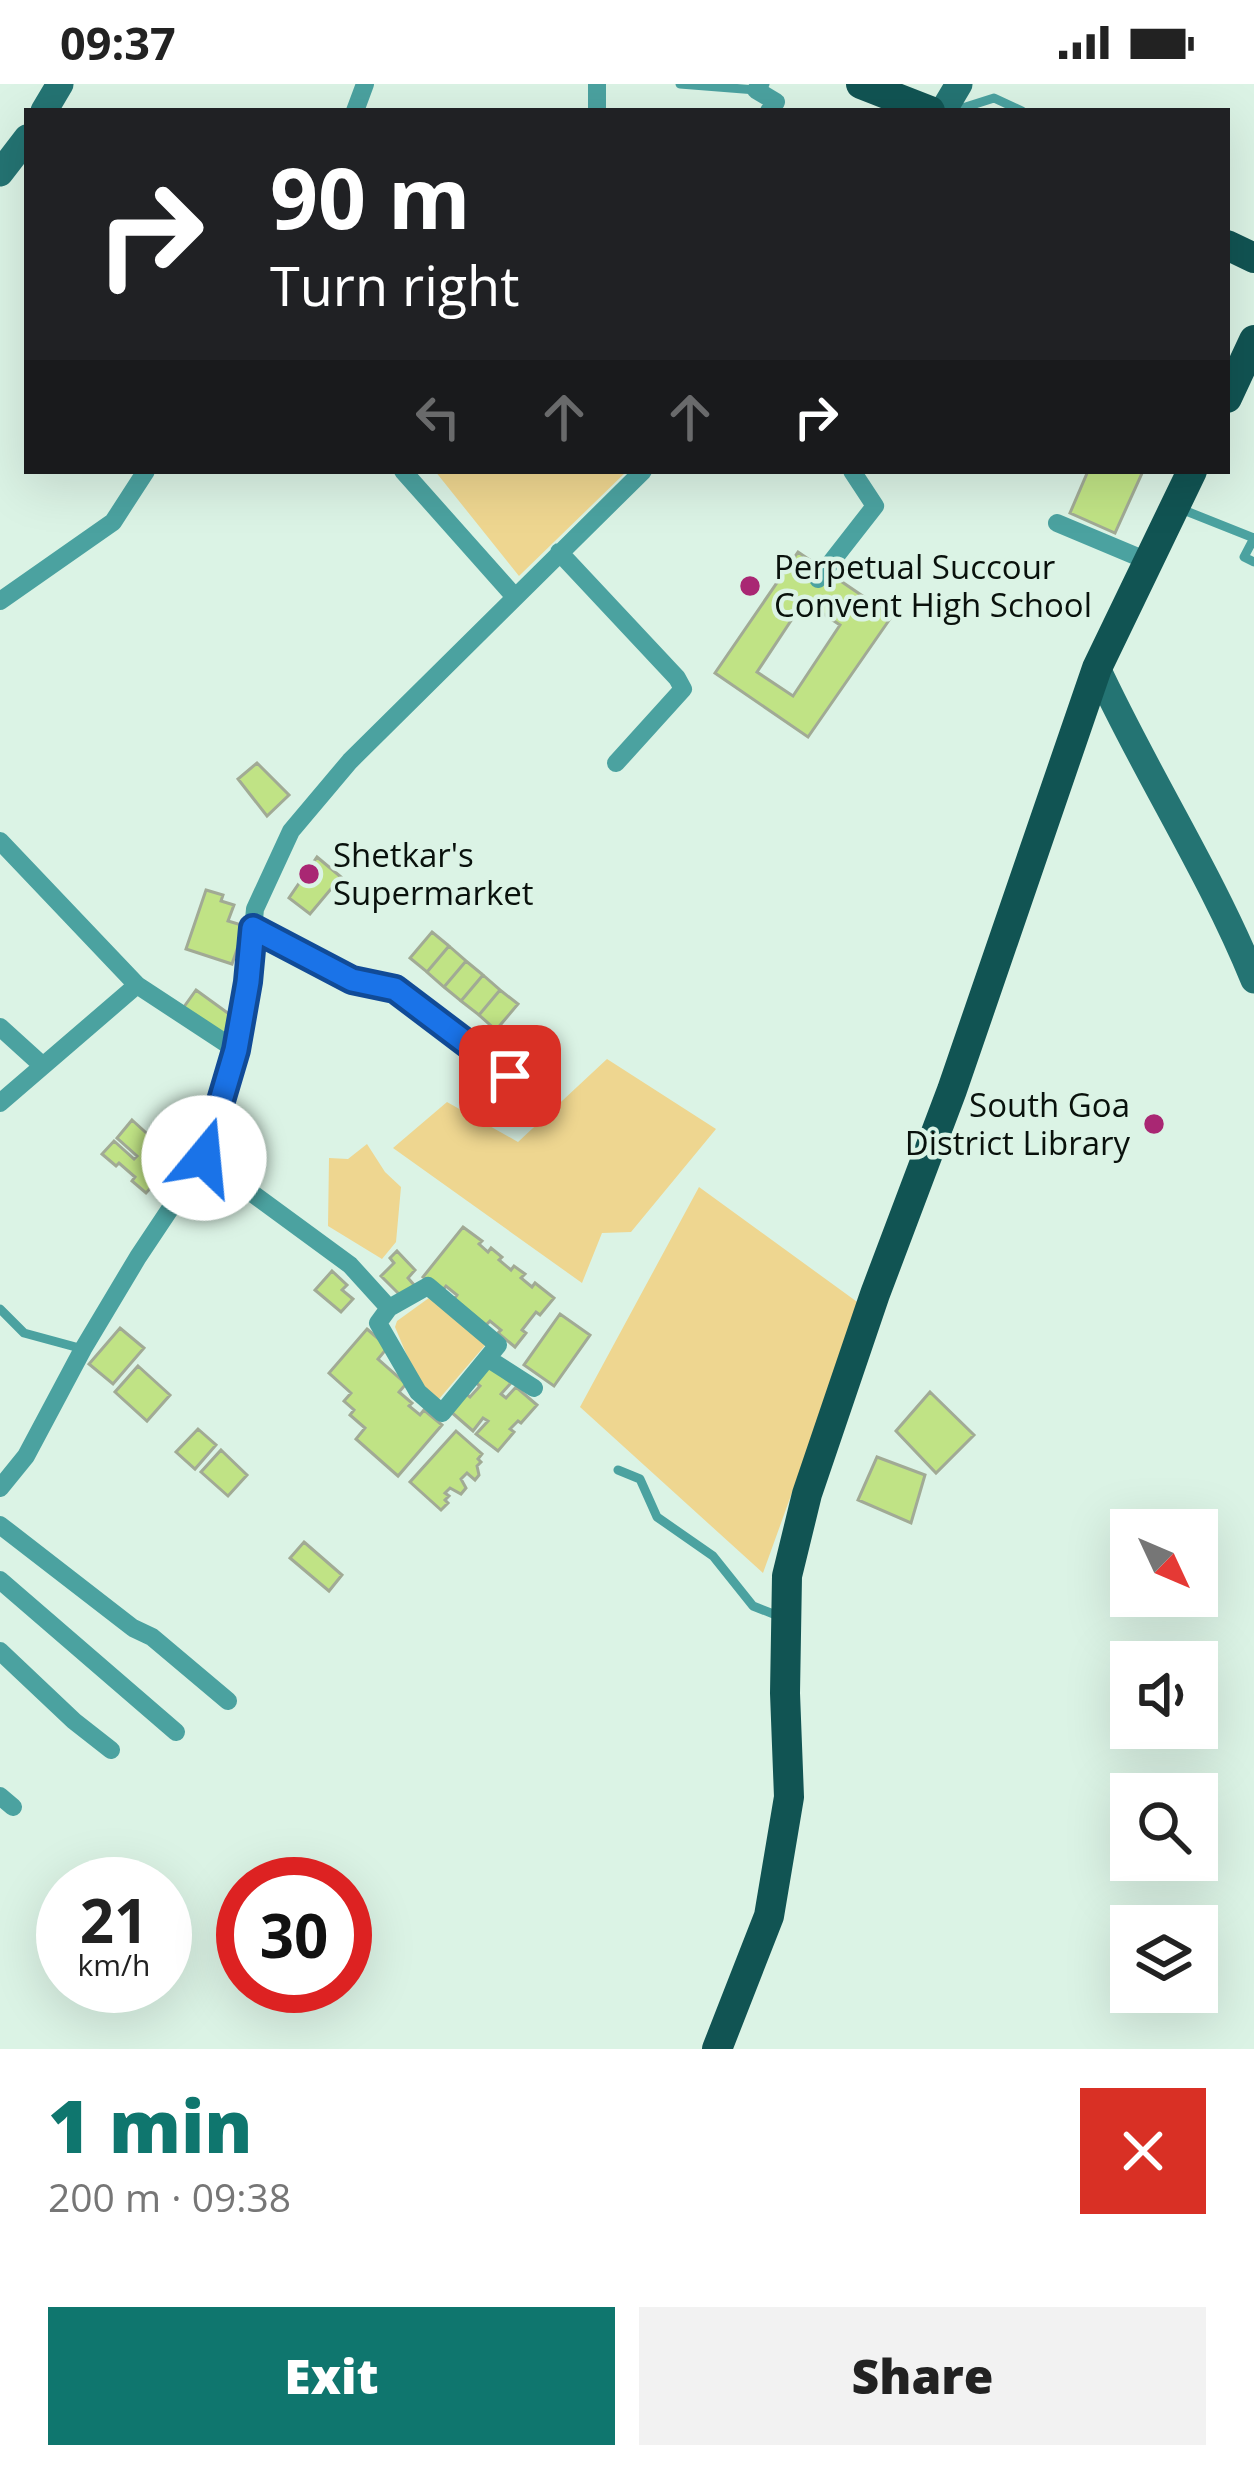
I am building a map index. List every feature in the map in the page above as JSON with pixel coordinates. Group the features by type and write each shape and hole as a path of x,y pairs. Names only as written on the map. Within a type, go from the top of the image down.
{"main road":[{"path":"861,84 922,108"},
{"path":"1230,392 1254,340"},
{"path":"717,2049 769,1916 789,1797 787,1576 807,1495 1097,668 1191,474"}],"street":[{"path":"0,173 24,142"},
{"path":"0,601 113,522 144,474"},
{"path":"406,474 515,597"},
{"path":"1,1486 26,1456 82,1349 204,1158 236,1050 255,909 291,831 350,761 640,474"},
{"path":"818,579 874,506 854,474"},
{"path":"1057,523 1150,562"},
{"path":"559,552 683,688 616,763"},
{"path":"1097,668 1232,926 1254,978"},
{"path":"0,842 137,985 236,1050"},
{"path":"253,928 352,980 395,989 510,1076"},
{"path":"0,1103 137,985"},
{"path":"0,1028 43,1066"},
{"path":"204,1158 350,1265 389,1308"},
{"path":"428,1286 498,1345 442,1412 418,1392 378,1323 389,1308 428,1286"},
{"path":"487,1358 534,1388"},
{"path":"0,1525 133,1628 152,1637 228,1700"},
{"path":"0,1580 176,1732"},
{"path":"0,1651 111,1750"}],"lane":[{"path":"680,84 760,87"},
{"path":"962,108 994,98 1016,108"},
{"path":"1176,507 1254,538 1244,557 1254,562"},
{"path":"0,1309 24,1334 82,1349"},
{"path":"618,1470 640,1479 657,1517 713,1556 753,1606 787,1618"}],"shaded area":[{"path":"437,474 624,474 519,576"},
{"path":"607,1059 716,1129 631,1232 602,1233 582,1283 393,1148 447,1102 518,1142"},
{"path":"367,1144 401,1187 396,1242 382,1259 328,1226 329,1158 348,1159"},
{"path":"699,1187 860,1304 763,1573 580,1407"},
{"path":"433,1295 487,1343 439,1399 421,1389 395,1327"}],"building":[{"path":"1087,474 1142,474 1115,533 1070,513"},
{"path":"798,552 892,616 808,737 715,673","holes":["804,601 840,625 793,696 757,672"]},
{"path":"257,763 289,795 267,816 238,779"},
{"path":"317,857 341,877 310,914 289,898"},
{"path":"206,890 223,895 221,901 234,905 228,921 245,926 232,964 186,949"},
{"path":"432,932 449,946 427,972 410,958"},
{"path":"449,946 466,961 444,987 427,972"},
{"path":"466,961 483,975 461,1001 444,987"},
{"path":"483,975 500,990 479,1015 461,1001"},
{"path":"196,990 236,1019 235,1031 224,1039 181,1011"},
{"path":"500,990 518,1004 496,1030 479,1015"},
{"path":"132,1120 176,1160 146,1193 132,1181 135,1177 102,1154 114,1141 134,1159 137,1156 117,1138"},
{"path":"463,1227 488,1252 491,1248 502,1257 499,1260 511,1270 514,1266 525,1274 521,1278 532,1287 535,1283 554,1298 540,1315 536,1312 515,1347 490,1321 486,1325 454,1299 457,1295 446,1286 442,1291 423,1277"},
{"path":"397,1251 415,1270 408,1278 415,1286 403,1298 381,1276 394,1263 390,1258"},
{"path":"332,1271 347,1285 342,1290 353,1299 341,1312 315,1290"},
{"path":"560,1314 590,1335 554,1386 524,1365"},
{"path":"120,1328 144,1348 113,1384 89,1364"},
{"path":"367,1329 388,1347 378,1359 406,1384 399,1392 412,1403 409,1406 420,1415 424,1410 442,1425 398,1476 356,1439 365,1428 350,1415 354,1410 344,1401 351,1393 329,1373"},
{"path":"489,1365 511,1383 501,1394 506,1398 516,1387 537,1405 510,1429 514,1432 498,1451 476,1434 488,1421 483,1418 473,1431 450,1411 465,1393 470,1397 480,1386 475,1382"},
{"path":"138,1366 170,1395 147,1421 115,1392"},
{"path":"930,1392 974,1435 936,1473 896,1431"},
{"path":"198,1429 216,1445 195,1469 176,1452"},
{"path":"456,1431 482,1454 479,1475 475,1480 467,1473 461,1479 466,1488 461,1494 450,1488 445,1493 448,1503 441,1510 410,1482"},
{"path":"221,1450 247,1475 228,1496 201,1472"},
{"path":"877,1457 925,1475 911,1523 858,1500"},
{"path":"304,1542 342,1575 329,1591 290,1558"}],"place":[{"name":"Perpetual Succour Convent High School","path":"750,586"},
{"name":"Shetkar's Supermarket","path":"309,874"},
{"name":"South Goa District Library","path":"1154,1124"}],"route":[{"path":"204,1158 236,1050 253,928 352,980 395,989 510,1076"}]}
